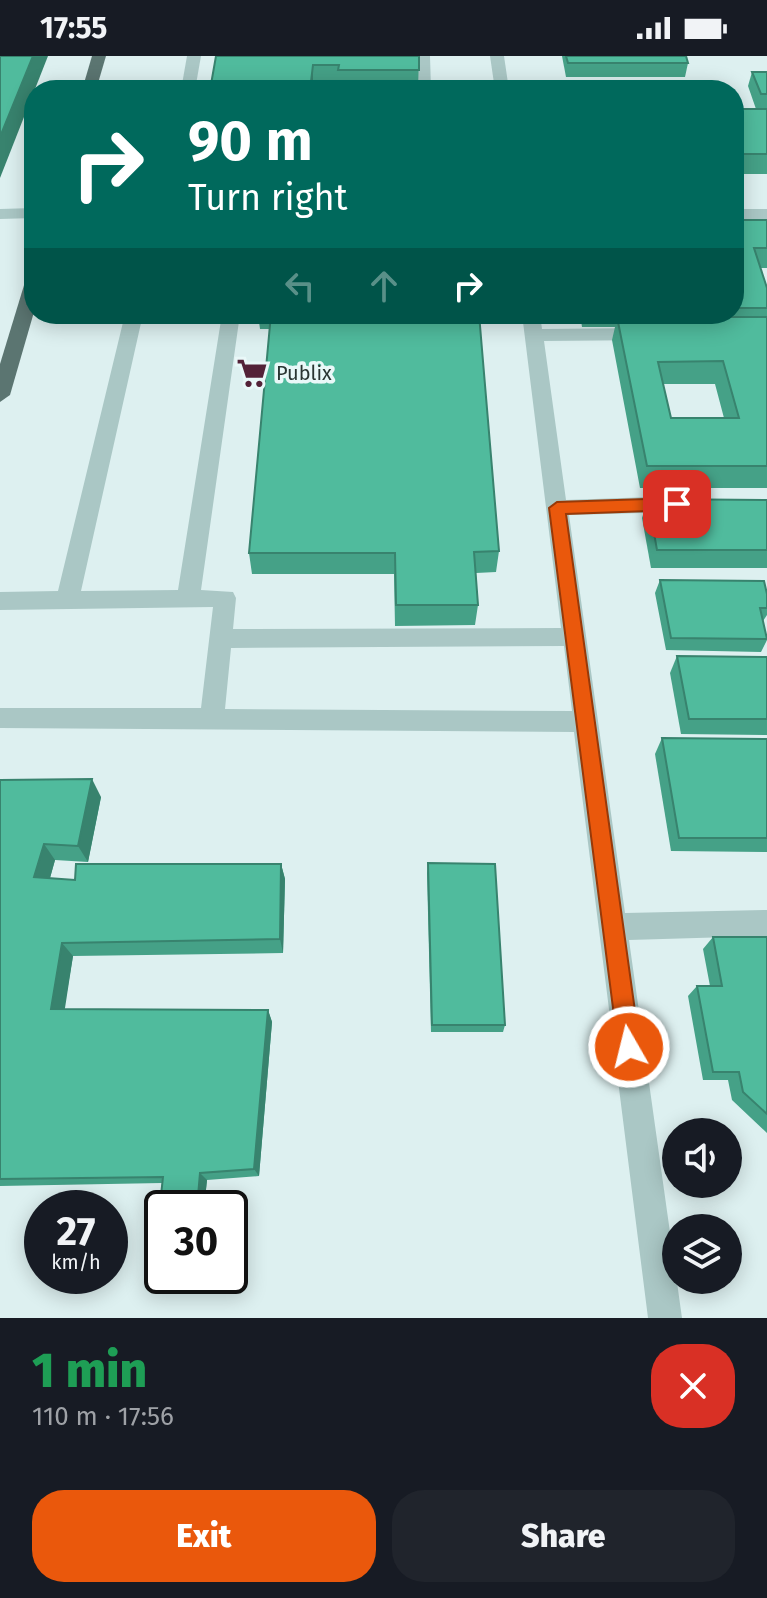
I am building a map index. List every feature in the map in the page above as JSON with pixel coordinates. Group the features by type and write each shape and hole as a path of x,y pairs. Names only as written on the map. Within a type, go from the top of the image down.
{"main road":[{"path":"92,80 99,56"},
{"path":"0,395 4,365 24,310"}],"street":[{"path":"190,80 194,56"},
{"path":"423,56 424,80"},
{"path":"497,56 501,80"},
{"path":"0,214 24,213"},
{"path":"744,214 767,214"},
{"path":"68,598 132,324"},
{"path":"188,599 229,324"},
{"path":"652,324 654,334 533,324 665,1318"},
{"path":"557,508 707,503"},
{"path":"0,601 225,598 212,719"},
{"path":"221,639 574,637"},
{"path":"0,718 586,722"},
{"path":"613,927 767,923"}],"building":[{"path":"0,56 33,56 0,137"},
{"path":"216,56 419,56 419,70 338,70 339,65 313,65 311,80 212,80"},
{"path":"566,56 686,56 688,63 568,63"},
{"path":"752,72 767,72 767,94 761,94"},
{"path":"744,109 767,109 767,154 744,154"},
{"path":"744,220 767,220 767,248 754,248 767,288 767,308 744,308"},
{"path":"744,317 767,317 767,466 647,466 618,324 744,324","holes":["723,361 739,418 671,418 658,362"]},
{"path":"270,324 480,324 499,551 474,552 478,605 396,605 395,553 249,553"},
{"path":"648,499 767,500 767,550 657,550"},
{"path":"660,580 764,581 767,608 760,608 767,639 671,638"},
{"path":"677,656 767,657 767,719 689,719"},
{"path":"662,738 767,739 767,838 679,838"},
{"path":"92,779 78,846 44,844 34,877 75,880 76,864 281,864 280,939 62,943 51,1009 268,1010 254,1169 200,1173 199,1190 162,1190 163,1177 0,1179 0,780"},
{"path":"428,863 495,864 505,1025 432,1025"},
{"path":"713,937 767,937 767,1114 743,1092 739,1072 713,1072 697,986 722,986"}],"place":[{"name":"Publix","path":"252,373"}],"route":[{"path":"629,1047 557,508 677,504"}]}
